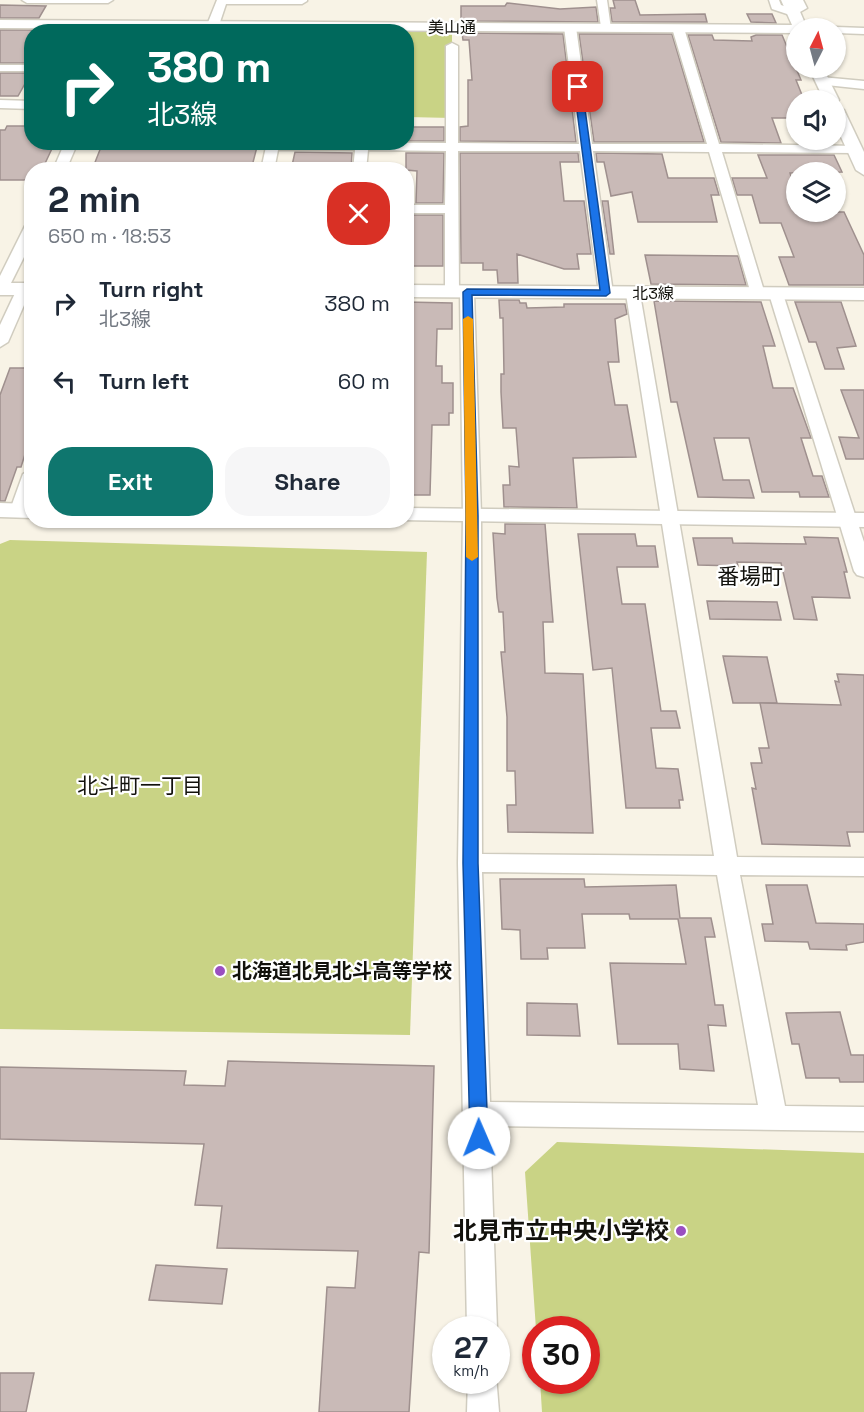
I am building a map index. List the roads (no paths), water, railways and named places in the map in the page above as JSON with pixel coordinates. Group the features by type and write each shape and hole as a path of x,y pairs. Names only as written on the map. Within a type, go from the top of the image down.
{"street":[{"path":"27,0 108,0"},
{"path":"602,0 607,27"},
{"path":"774,0 776,7 792,3 796,18"},
{"path":"213,24 222,1 300,11"},
{"name":"美山通","path":"249,24 300,11 570,27 786,28"},
{"name":"美山通","path":"0,24 24,25"},
{"path":"570,27 606,293"},
{"path":"678,28 714,148 767,294 856,520 864,571"},
{"path":"846,30 864,31"},
{"path":"452,46 452,209 460,292 472,516 470,863 482,1316"},
{"path":"0,68 24,68"},
{"path":"834,78 864,86"},
{"path":"0,104 24,105"},
{"path":"846,132 864,170"},
{"path":"414,147 854,149"},
{"path":"414,209 452,209"},
{"path":"24,242 1,289 24,289"},
{"name":"北3線","path":"414,291 864,294"},
{"path":"633,294 727,866 774,1117"},
{"path":"0,342 24,297"},
{"path":"17,510 24,493"},
{"path":"414,515 856,520"},
{"path":"470,863 864,867"},
{"path":"478,1114 864,1119"},
{"path":"483,1394 483,1412"}],"place":[{"name":"北海道北見北斗高等学校","path":"220,971"},
{"name":"北見市立中央小学校","path":"681,1231"}],"district":[{"name":"番場町","path":"750,576"},
{"name":"北斗町一丁目","path":"140,786"}]}
